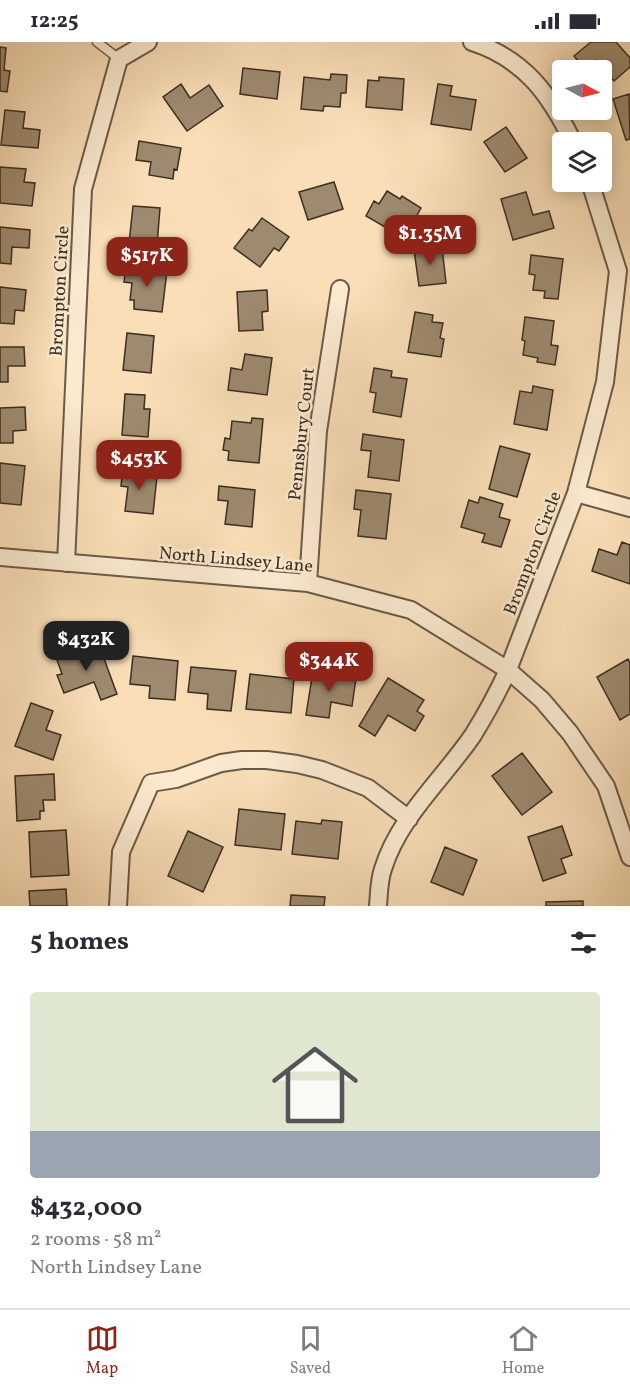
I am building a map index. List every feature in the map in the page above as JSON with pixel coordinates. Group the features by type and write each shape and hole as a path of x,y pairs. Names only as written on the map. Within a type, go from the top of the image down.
{"street":[{"path":"119,59 148,42"},
{"path":"472,42 490,48 526,72 557,109 568,132"},
{"name":"Brompton Circle","path":"66,563 83,189 119,59"},
{"name":"Brompton Circle","path":"378,906 382,871 392,845 472,736 508,670 576,493 604,382 624,271 594,192"},
{"name":"Pennsbury Court","path":"308,583 318,431 340,289"},
{"path":"576,493 630,507"},
{"name":"North Lindsey Lane","path":"0,557 308,583 411,610 508,670 542,700 570,733 606,786 630,857"},
{"path":"118,906 121,852 151,783 176,779 221,763 267,760 322,770 368,788 409,819"}],"lane":[{"path":"97,42 119,59"}],"building":[{"path":"591,42 616,42 630,58 630,67 614,81 612,60 577,60 574,56"},
{"path":"0,47 6,48 4,70 10,71 7,92 0,91"},
{"path":"243,68 280,72 277,99 240,94"},
{"path":"331,74 347,75 346,93 341,93 340,107 324,106 323,111 301,109 304,77 330,80"},
{"path":"379,77 404,79 402,110 366,107 368,80 379,81"},
{"path":"181,84 190,98 209,85 223,106 187,131 163,97"},
{"path":"438,84 452,86 450,96 476,100 471,130 431,124"},
{"path":"629,94 630,139 626,140 613,99"},
{"path":"5,110 25,112 23,128 40,130 38,148 1,145"},
{"path":"506,127 527,158 505,172 484,142"},
{"path":"139,141 181,148 173,179 149,175 151,162 136,160"},
{"path":"0,167 26,169 24,182 35,183 32,206 0,203"},
{"path":"334,182 343,209 308,220 299,192"},
{"path":"387,191 400,199 402,196 421,208 404,238 366,216 374,201 379,204"},
{"path":"526,192 533,215 549,211 554,228 513,240 501,199"},
{"path":"133,206 160,208 157,245 129,243"},
{"path":"262,218 289,237 279,251 274,248 260,267 234,248 249,229 252,231"},
{"path":"0,227 30,230 29,248 12,247 11,264 0,263"},
{"path":"442,247 446,283 419,286 414,250"},
{"path":"531,255 563,259 558,299 544,298 545,291 533,290 535,275 529,274"},
{"path":"126,267 167,271 162,312 134,309 134,300 130,300 132,283 124,282"},
{"path":"0,287 26,290 24,311 15,310 14,324 0,323"},
{"path":"267,290 268,311 262,312 263,330 239,331 237,292"},
{"path":"415,312 433,315 432,322 443,323 440,338 444,339 441,357 408,352"},
{"path":"525,317 554,321 551,345 558,346 555,365 537,362 538,358 523,355"},
{"path":"127,333 154,336 151,373 123,370"},
{"path":"0,347 24,347 25,366 8,366 8,382 0,382"},
{"path":"245,354 272,358 267,395 228,390 231,368 242,370"},
{"path":"374,368 392,371 391,377 407,379 401,417 373,412 376,393 370,392"},
{"path":"533,386 553,390 547,430 514,424 520,391 532,393"},
{"path":"125,394 145,395 144,409 150,409 148,437 122,435"},
{"path":"25,407 26,430 13,431 13,443 0,443 0,408"},
{"path":"252,418 263,419 259,463 228,460 229,451 223,450 225,438 230,439 232,421 251,423"},
{"path":"363,434 404,440 399,481 368,477 371,451 361,450"},
{"path":"500,446 530,454 517,497 489,489"},
{"path":"0,463 25,466 21,505 0,503"},
{"path":"123,467 136,469 136,474 157,476 153,514 125,511 128,487 121,486"},
{"path":"219,486 255,490 252,527 225,524 228,501 218,500"},
{"path":"356,490 391,494 386,539 358,536 361,510 354,509"},
{"path":"480,497 503,504 499,517 510,520 501,547 482,542 485,534 461,527 469,500 478,503"},
{"path":"622,542 630,545 630,584 592,571 599,549 617,555"},
{"path":"99,645 117,694 101,700 94,682 64,693 57,675 62,674 57,660"},
{"path":"133,656 178,661 175,700 149,698 150,686 130,684"},
{"path":"628,659 630,663 630,714 620,720 597,677"},
{"path":"191,667 236,671 231,711 207,709 208,694 188,692"},
{"path":"313,671 356,678 352,706 331,702 329,718 306,715"},
{"path":"250,674 294,679 291,713 246,709"},
{"path":"388,678 424,700 417,711 424,716 415,731 388,715 375,736 359,726"},
{"path":"31,703 53,711 46,730 61,735 53,760 15,746"},
{"path":"522,753 552,792 522,815 492,776"},
{"path":"54,774 55,800 43,800 44,811 40,811 40,819 17,821 15,776"},
{"path":"239,809 285,814 281,850 235,845"},
{"path":"322,820 342,822 338,859 292,854 296,821 321,824"},
{"path":"562,826 572,855 561,859 566,873 543,881 528,837"},
{"path":"66,830 69,875 31,877 29,832"},
{"path":"188,831 223,847 203,892 168,876"},
{"path":"445,847 477,860 463,895 431,882"},
{"path":"66,889 67,906 30,906 29,891"},
{"path":"291,895 325,897 324,906 290,906"},
{"path":"583,901 583,906 546,906 546,902"}]}
